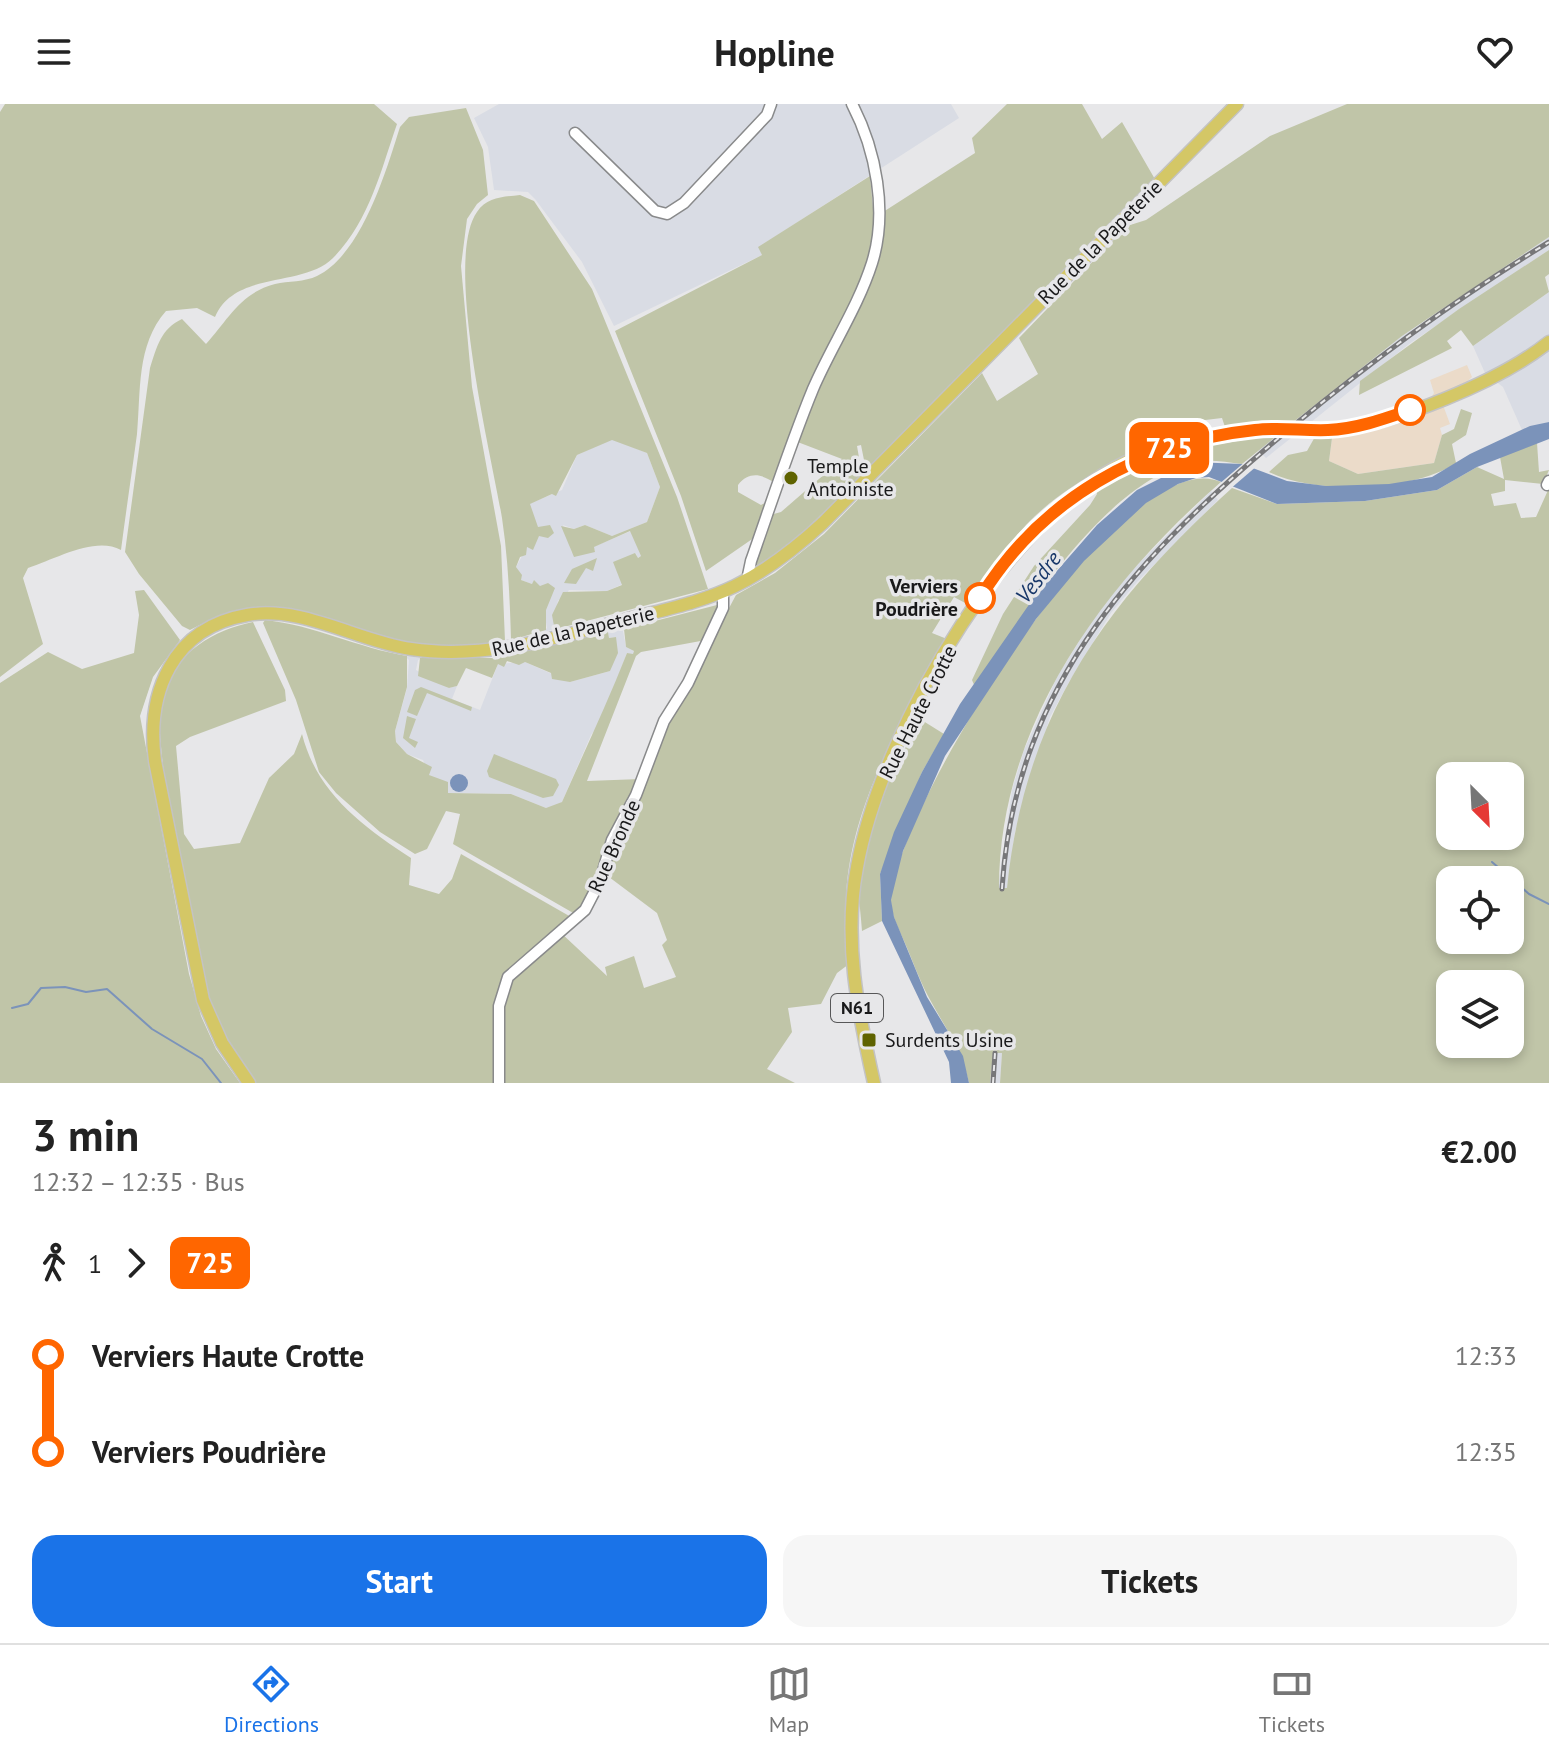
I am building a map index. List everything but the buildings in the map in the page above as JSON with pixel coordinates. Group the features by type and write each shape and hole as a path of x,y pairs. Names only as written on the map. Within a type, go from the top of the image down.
{"main road":[{"name":"Rue de la Papeterie","path":"249,1083 222,1043 203,1000 155,761 152,724 155,700 168,669 181,650 224,621 269,613 292,616 390,646 441,652 486,651 604,625 723,592 747,580 789,553 823,523 1237,104"},
{"name":"Rue Haute Crotte","path":"874,1083 854,986 853,901 864,834 914,712 992,579 1046,520 1099,479 1148,453 1254,430 1331,430 1358,426 1480,383 1549,342"}],"street":[{"path":"575,133 655,211 667,214 684,203 767,115 771,104"},
{"path":"747,580 769,509 814,388 873,261 879,206 875,171 869,139 852,104"},
{"name":"Rue Bronde","path":"499,1083 499,1006 508,977 585,910 600,881 612,840 636,795 664,721 688,683 723,608 723,592"}],"shaded area":[{"path":"499,104 951,104 959,118 759,247 762,255 614,326 582,262 535,199 528,192 494,190 488,147 474,118"},
{"path":"1549,237 1549,250 1409,344 1266,458 1258,450 1402,336"},
{"path":"1549,292 1549,422 1522,430 1503,387 1485,373 1473,346"},
{"path":"1467,365 1472,377 1443,405 1450,424 1440,428 1442,435 1434,463 1358,474 1329,461 1332,438 1423,411 1434,393 1430,380"},
{"path":"612,439 647,453 660,487 647,522 612,536 585,525 574,529 563,525 572,553 595,551 593,547 631,531 641,556 637,558 636,553 623,584 607,591 569,590 561,602 558,600 554,626 560,628 543,632 547,628 540,587 534,581 532,584 521,580 516,567 527,547 533,549 529,504 562,490 577,455"},
{"path":"1211,491 1218,500 1137,582 1111,613 1050,717 1015,832 1007,889 998,888 1012,790 1024,750 1058,675 1101,606 1128,574"},
{"path":"627,627 623,631 626,647 634,651 633,655 627,653 600,723 591,735 562,802 554,807 546,808 511,794 448,793 429,775 423,760 407,754 396,742 395,731 407,688 409,660 405,656 422,658 418,660 416,670 449,688 457,686 452,699 480,710 498,664 525,662 570,682 610,671 615,637 609,638 608,632"},
{"path":"992,1053 1002,1053 1000,1083 990,1083"}],"green space":[{"path":"5,104 374,104 397,124 365,212 333,258 305,273 238,292 225,302 215,317 197,308 166,311 156,324 142,370 137,434 121,550 111,546 88,547 28,568 23,578 43,644 0,677 0,112"},
{"path":"1007,104 1082,104 1102,139 1122,122 1156,181 866,470 861,445 857,446 862,475 797,538 759,567 753,565 770,515 781,512 842,459 795,441 870,276 880,214 975,153 972,138"},
{"path":"1347,104 1549,104 1549,237 1402,336 1292,423 1225,427 1222,418 1172,424 1172,436 1113,463 1041,510 1018,534 967,604 954,597 932,633 947,639 882,762 858,828 846,896 849,964 837,973 821,1004 788,1008 792,1032 767,1069 795,1083 501,1083 502,1011 512,977 560,932 607,976 605,967 634,956 644,988 676,977 662,945 667,940 657,913 605,874 615,839 666,726 736,595 775,573 824,534 982,373 997,401 1038,374 1019,338 1127,226 1146,220 1270,136"},
{"path":"466,108 483,150 488,195 467,219 461,266 472,387 501,546 505,641 452,647 400,643 365,636 279,609 261,608 218,617 190,630 182,626 125,552 150,368 161,339 169,328 182,319 206,344 236,308 253,294 275,284 312,278 333,265 347,250 370,210 400,127 409,117"},
{"path":"870,176 875,229 862,281 775,483 756,475 738,485 738,492 761,505 770,500 758,535 706,571 681,496 615,331 762,255 758,247"},
{"path":"520,195 534,201 592,289 677,497 708,589 560,628 554,626 552,615 563,592 607,591 622,585 613,562 635,553 638,558 641,556 630,531 594,547 595,552 574,557 561,526 574,529 585,525 612,536 647,522 660,487 647,453 612,440 577,455 556,496 552,494 530,504 538,527 550,525 554,533 548,538 539,536 533,550 527,547 526,555 520,557 516,567 522,575 521,580 532,584 534,580 540,586 548,583 555,588 546,610 546,630 511,640 504,533 473,360 465,271 468,236 477,212 491,201"},
{"path":"1549,250 1549,274 1545,277 1549,292 1473,346 1461,330 1447,341 1452,348 1359,395 1360,381 1459,309"},
{"path":"1461,409 1472,413 1466,435 1452,444 1456,463 1438,473 1390,485 1337,487 1289,479 1269,472 1288,455 1307,451 1316,435 1332,438 1329,461 1358,474 1434,463 1442,435 1454,429"},
{"path":"1279,434 1242,464 1193,462 1160,474 1128,495 1098,523 1041,590 975,687 972,680 1003,614 1034,566 1090,505 1097,494 1095,488 1171,452"},
{"path":"1537,443 1539,472 1549,470 1543,484 1505,480 1505,491 1491,494 1494,506 1516,503 1521,518 1536,517 1549,488 1549,1083 1000,1083 1002,1053 993,1053 990,1083 969,1083 957,1049 919,976 896,922 891,901 901,856 929,792 970,718 1020,642 1074,572 1128,516 1179,484 1221,482 1137,566 1099,613 1066,662 1038,715 1017,770 1004,828 999,888 1007,888 1017,825 1032,768 1053,715 1079,666 1110,619 1146,574 1232,488 1277,504 1365,501 1437,490 1477,467 1504,479 1500,457"},
{"path":"597,558 593,571 586,568 576,584 564,583 572,569"},
{"path":"144,590 180,640 153,677 140,716 189,974 201,1016 216,1049 240,1083 0,1083 0,683 48,652 82,669 134,653 139,615 135,591"},
{"path":"717,605 719,613 706,640 641,652 636,656 587,781 641,779 601,872 575,914 453,844 460,814 446,811 427,849 415,854 380,832 336,793 319,772 296,700 263,623 265,620 301,627 407,656 407,687 395,731 396,742 407,754 432,767 429,775 448,782 448,793 511,794 546,808 562,802 627,653 633,654 634,651 626,647 624,629"},
{"path":"253,622 285,690 286,701 190,737 176,746 184,834 194,849 240,843 269,778 294,754 302,734 318,774 330,791 359,820 411,858 409,885 439,894 452,879 461,854 571,917 505,977 496,1083 255,1083 232,1047 213,1009 195,946 167,798 159,715 162,693 187,655 211,637"},
{"path":"608,632 609,638 616,637 618,653 610,671 570,682 552,679 551,673 525,662 519,665 507,661 504,667 498,664 492,678 466,668 457,686 449,688 418,676 420,658 497,658"},
{"path":"421,687 472,707 471,711 427,693 417,716 407,712 415,690"},
{"path":"407,716 416,719 409,738 418,742 415,748 403,738"},
{"path":"920,719 944,734 922,772 880,874 882,921 862,931 859,881 867,839 882,797"},
{"path":"494,754 556,779 559,785 553,796 543,798 489,777 487,771"}],"water":[{"path":"1549,422 1549,439 1477,467 1437,490 1365,501 1277,504 1209,477 1196,478 1178,484 1146,503 1084,561 1036,619 945,756 903,851 891,900 894,917 927,997 963,1056 969,1083 951,1083 949,1062 882,921 880,874 894,832 922,772 960,704 1035,596 1097,525 1137,490 1193,462 1242,464 1287,481 1326,486 1389,484 1432,477 1470,454 1530,426"},
{"path":"459,774 468,783 459,792 450,783"}],"pier":[{"path":"1246,461 1258,465 1229,490 1218,485"}],"waterway":[{"path":"1492,862 1529,894 1549,904"},
{"path":"12,1008 28,1004 41,988 65,987 86,992 107,989 152,1029 202,1059 221,1083"}],"railway":[{"path":"1002,889 1012,815 1032,747 1060,684 1095,627 1138,573 1185,522 1324,401 1450,307 1549,242"},
{"path":"993,1083 995,1053"}],"bus line":[{"name":"725","path":"980,598 1025,540 1046,520 1099,479 1148,453 1254,430 1331,430 1358,426 1410,410"}],"place":[{"name":"Temple Antoiniste","path":"791,478"},
{"name":"Verviers Poudrière","path":"980,598"},
{"name":"Surdents Usine","path":"869,1040"}],"water label":[{"name":"Vesdre","path":"1038,577"}]}
